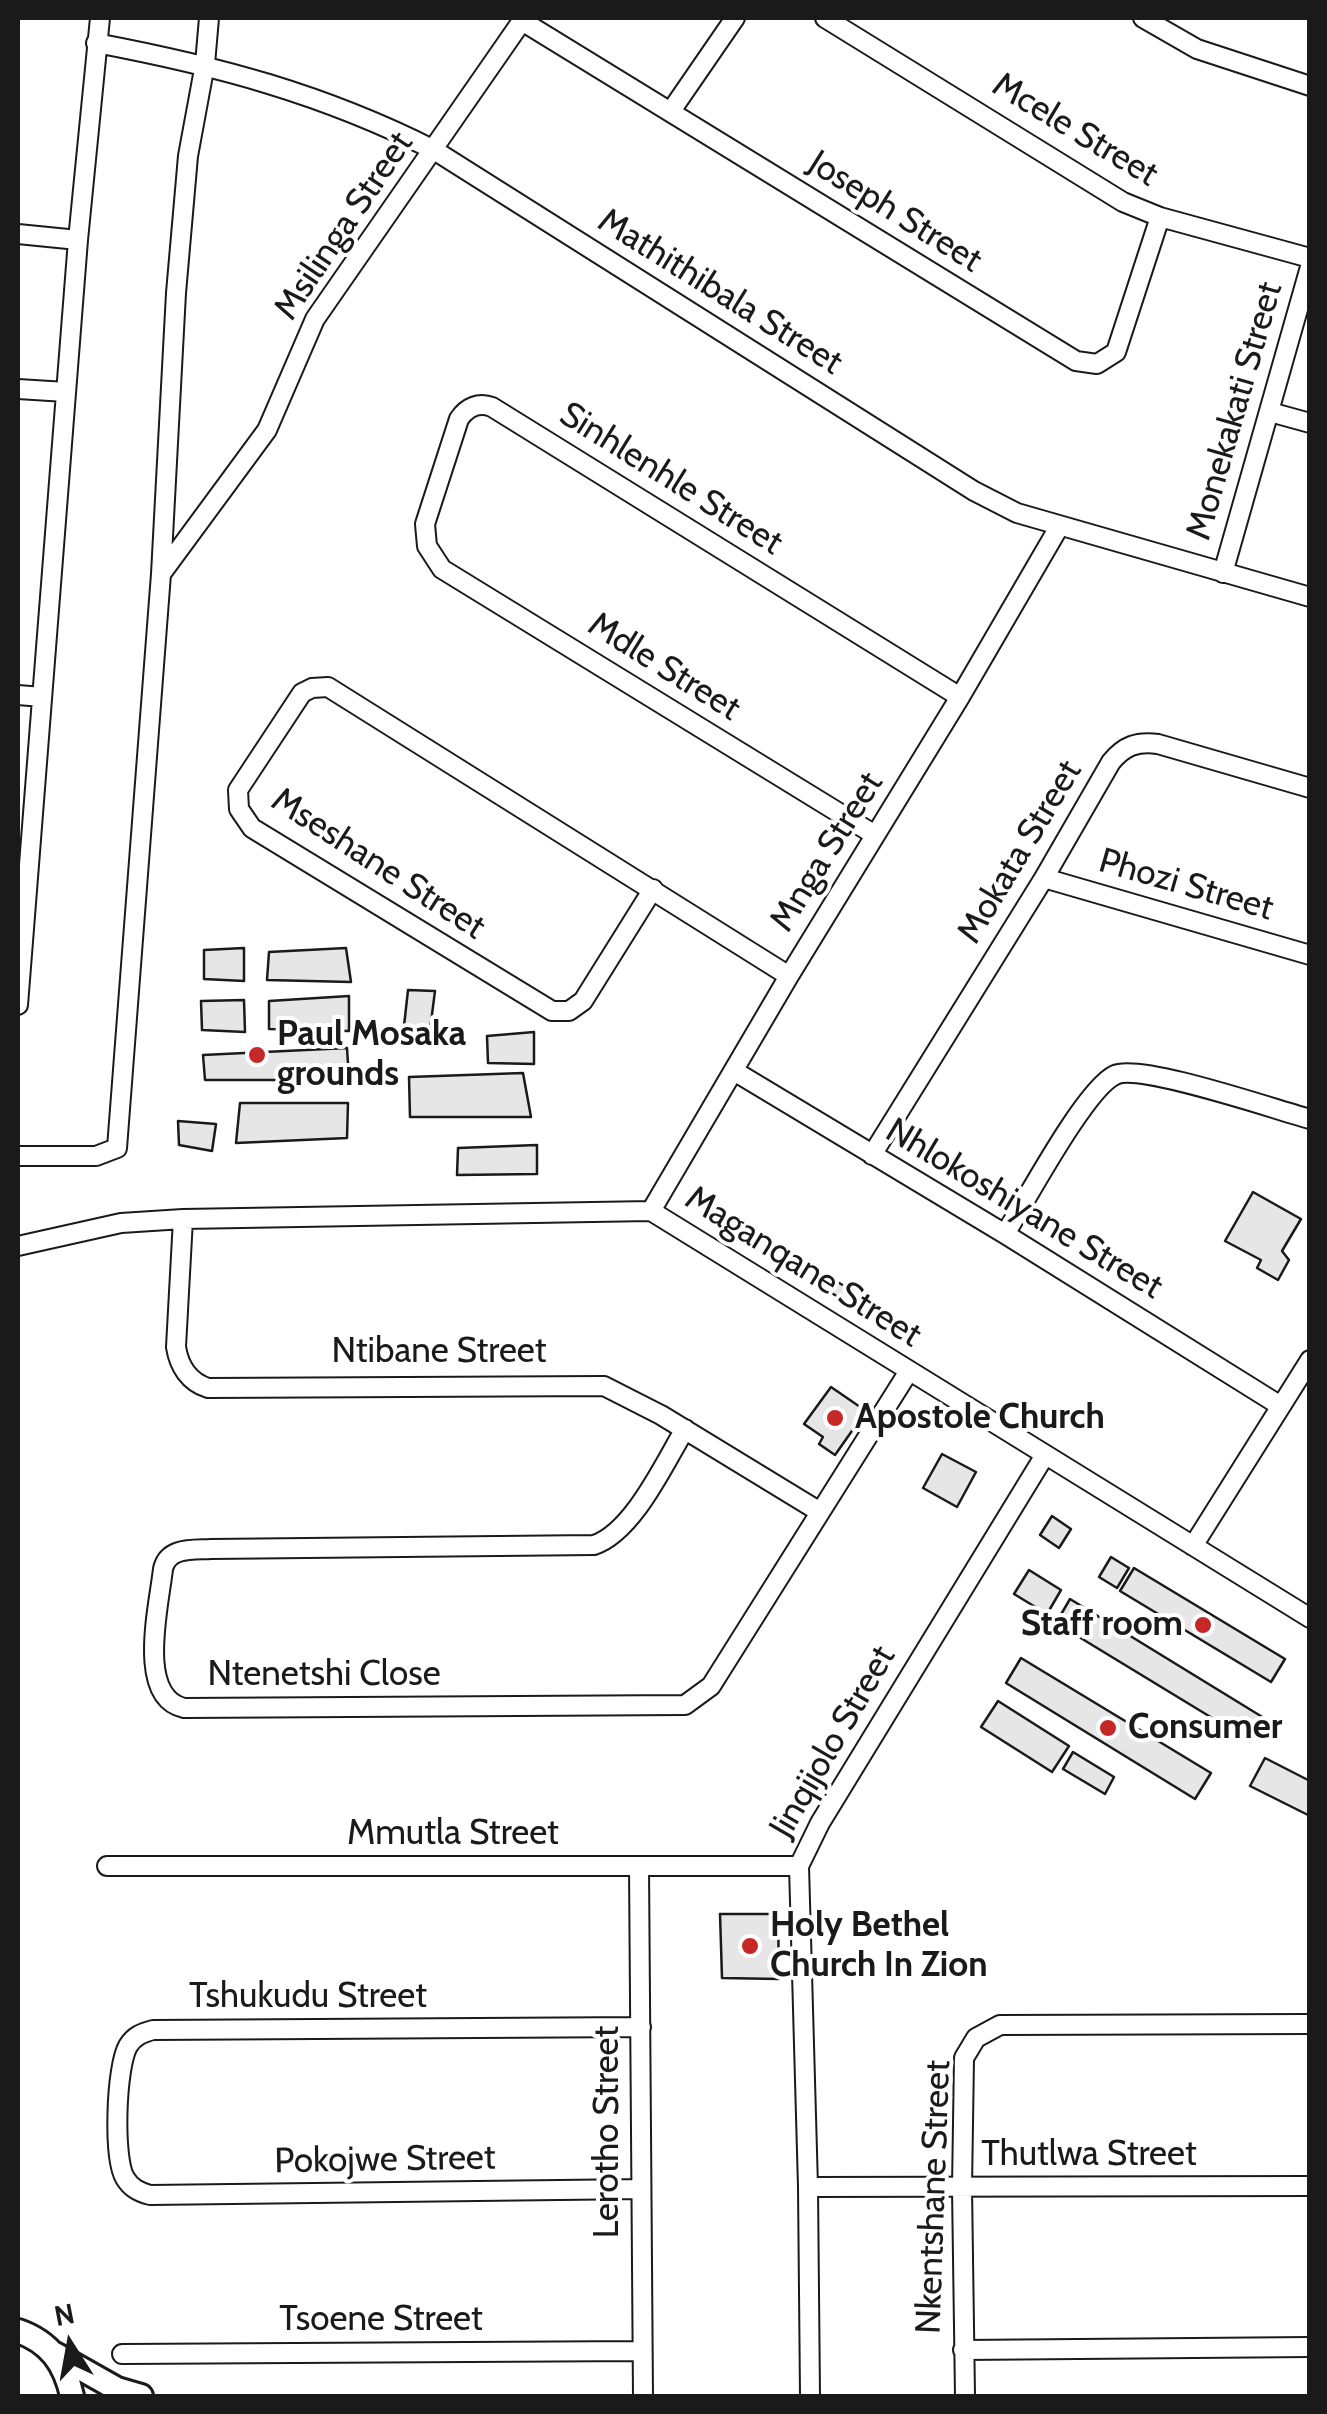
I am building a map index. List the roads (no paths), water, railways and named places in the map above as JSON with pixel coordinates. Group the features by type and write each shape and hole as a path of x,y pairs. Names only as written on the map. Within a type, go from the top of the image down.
{"street":[{"path":"18,1002 78,240 100,18"},
{"path":"18,1156 96,1156 117,1148 160,574 182,215 209,18"},
{"path":"671,111 735,18"},
{"name":"Mcele Street","path":"825,18 1123,202 1160,218 1310,258"},
{"path":"1143,18 1197,49 1310,86"},
{"name":"Joseph Street","path":"523,19 1081,363 1102,362 1121,344 1160,218"},
{"name":"Msilinga Street","path":"160,574 267,430 314,319 523,19"},
{"name":"Mathithibala Street","path":"96,42 205,64 312,96 374,120 434,150 974,492 1016,513 1310,597"},
{"path":"18,234 78,240"},
{"name":"Monekakati Street","path":"1223,572 1310,267"},
{"path":"18,388 66,392"},
{"name":"Sinhlenhle Street","path":"427,546 427,515 459,418 470,407 488,406 960,698"},
{"path":"1270,412 1310,423"},
{"name":"Mnga Street","path":"651,1211 788,976 960,698 1060,527"},
{"name":"Mdle Street","path":"427,546 442,569 875,835"},
{"name":"Mseshane Street","path":"653,890 583,1002 569,1011 552,1012 252,828 240,809 238,790 302,693 328,687 653,890 788,976"},
{"path":"18,695 42,697"},
{"name":"Mokata Street","path":"872,1155 1044,878 1111,762 1128,746 1158,744 1310,788"},
{"name":"Phozi Street","path":"1044,878 1310,955"},
{"name":"Nhlokoshiyane Street","path":"734,1071 1279,1405"},
{"path":"1005,1234 1091,1096 1116,1074 1146,1073 1310,1119"},
{"name":"Maganqane Street","path":"18,1246 120,1223 183,1219 651,1211 1310,1618"},
{"name":"Ntibane Street","path":"183,1219 176,1347 181,1364 198,1384 208,1388 594,1384 632,1398 820,1512"},
{"path":"1193,1546 1310,1360"},
{"name":"Ntenetshi Close","path":"685,1430 628,1520 608,1539 594,1545 211,1549 172,1554 163,1569 154,1671 159,1690 171,1703 184,1708 685,1705 711,1686 909,1371"},
{"name":"Jinqijolo Street","path":"810,2396 799,1866 820,1823 1045,1455"},
{"name":"Mmutla Street","path":"107,1866 799,1866"},
{"name":"Lerotho Street","path":"639,1867 643,2396"},
{"name":"Nkentshane Street","path":"965,2396 964,2058 976,2038 1000,2025 1310,2024"},
{"name":"Tshukudu Street","path":"132,2187 124,2177 118,2157 122,2066 129,2044 145,2032 640,2027"},
{"name":"Thutlwa Street","path":"808,2187 1310,2186"},
{"name":"Pokojwe Street","path":"132,2187 150,2194 640,2189"},
{"path":"18,2317 25,2334 55,2354 117,2389 141,2396"},
{"path":"962,2350 1310,2347"},
{"name":"Tsoene Street","path":"122,2354 641,2351"},
{"path":"55,2354 67,2375 72,2396"}],"place":[{"name":"Paul Mosaka grounds","path":"257,1055"},
{"name":"Apostole Church","path":"835,1418"},
{"name":"Staff room","path":"1203,1625"},
{"name":"Consumer","path":"1108,1728"},
{"name":"Holy Bethel Church In Zion","path":"750,1946"}]}
